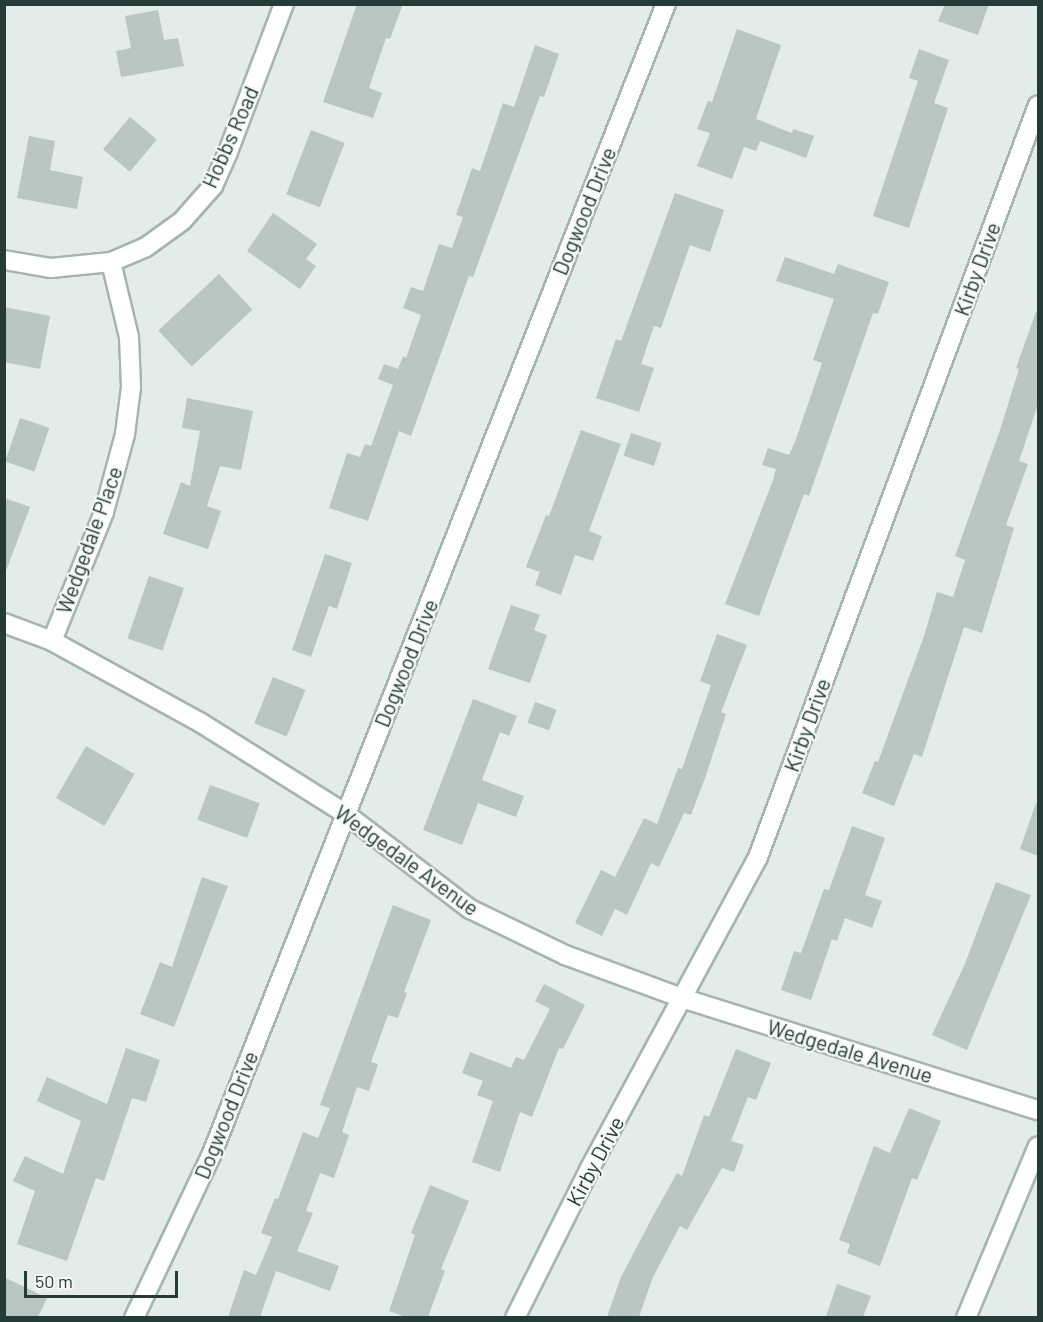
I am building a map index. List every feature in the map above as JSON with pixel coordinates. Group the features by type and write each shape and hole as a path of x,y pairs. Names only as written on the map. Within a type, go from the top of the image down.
{"street":[{"name":"Hobbs Road","path":"4,260 51,268 111,262 146,246 182,221 213,186 284,4"},
{"name":"Dogwood Drive","path":"134,1317 211,1156 666,4"},
{"name":"Kirby Drive","path":"515,1317 590,1168 758,857 1038,105"},
{"name":"Wedgedale Place","path":"52,641 104,512 125,434 131,387 129,337 111,262"},
{"name":"Wedgedale Avenue","path":"4,622 52,641 201,723 346,814 470,909 565,955 682,998 1038,1110"},
{"path":"966,1317 1038,1146"}],"building":[{"path":"357,4 403,4 390,39 386,38 369,88 382,93 373,118 323,102"},
{"path":"945,4 989,4 978,35 938,21"},
{"path":"158,10 164,40 178,38 184,66 121,77 116,51 131,48 125,16"},
{"path":"737,29 781,45 756,119 792,133 793,129 814,136 806,158 760,141 756,151 744,147 732,179 697,166 710,133 697,129 708,101 712,102"},
{"path":"535,45 559,54 544,97 540,96 473,277 469,276 411,436 399,431 368,521 329,508 347,453 360,457 365,444 371,446 393,385 378,379 384,364 398,369 403,356 406,358 421,315 403,308 411,287 423,291 439,244 452,248 463,217 456,215 472,168 480,171 503,103 514,107"},
{"path":"919,49 949,60 934,103 948,108 909,228 873,216 918,81 909,78"},
{"path":"130,117 157,139 130,172 103,149"},
{"path":"311,130 345,143 320,207 286,194"},
{"path":"29,136 55,141 50,170 83,177 77,209 17,198"},
{"path":"675,193 724,210 710,252 690,245 661,328 654,326 641,364 654,368 639,412 596,398 616,339 621,341"},
{"path":"273,213 317,244 306,259 316,266 300,289 247,251"},
{"path":"785,257 834,274 838,264 889,282 878,314 873,313 809,496 804,494 759,616 725,604 776,469 762,465 768,448 789,455 795,442 822,363 813,360 834,299 776,281"},
{"path":"219,274 252,310 192,366 158,331"},
{"path":"4,307 50,316 40,369 4,362"},
{"path":"1036,312 1038,312 1038,404 1019,461 1028,464 1006,525 1014,528 982,633 964,627 922,757 914,754 894,806 862,793 875,761 878,762 924,636 937,592 953,597 965,560 955,556 1000,430 1019,369 1016,368"},
{"path":"187,398 253,411 241,470 220,466 207,506 221,511 208,549 163,534 181,482 190,486 200,431 182,428"},
{"path":"20,418 49,428 34,472 5,461"},
{"path":"581,430 621,444 589,531 602,536 593,561 575,555 561,595 535,585 540,572 526,567 546,515 549,516"},
{"path":"631,433 661,443 654,466 624,456"},
{"path":"4,498 30,507 6,571 4,570"},
{"path":"325,554 352,563 337,609 329,606 311,657 292,650"},
{"path":"149,576 184,588 162,650 128,638"},
{"path":"511,605 540,615 534,630 547,635 530,683 488,669"},
{"path":"717,634 747,645 721,712 726,714 691,815 684,813 659,867 651,863 627,915 615,909 602,936 575,923 601,870 615,877 644,818 657,824 678,768 682,769 711,685 700,681"},
{"path":"273,677 305,690 287,736 254,723"},
{"path":"473,699 517,716 509,736 500,732 482,780 524,796 516,817 478,803 462,845 423,830"},
{"path":"535,702 557,710 549,731 527,723"},
{"path":"86,746 134,774 104,826 56,798"},
{"path":"210,785 260,803 247,838 197,820"},
{"path":"1036,803 1038,803 1038,856 1020,849"},
{"path":"852,826 885,838 865,895 882,901 872,928 845,918 837,941 832,939 811,1000 781,990 794,951 801,953 824,889 829,890"},
{"path":"202,877 228,886 174,1027 140,1014 160,962 172,967"},
{"path":"996,882 1031,895 967,1050 932,1035 964,966"},
{"path":"393,905 431,920 404,992 407,993 398,1018 388,1015 371,1062 378,1064 369,1091 357,1087 342,1132 349,1135 334,1178 320,1173 306,1211 313,1213 297,1251 339,1266 330,1291 276,1271 260,1317 228,1317 244,1270 256,1275 272,1237 261,1233 275,1198 278,1199 303,1132 318,1138 330,1108 320,1105"},
{"path":"544,984 585,1005 563,1049 559,1048 532,1117 520,1112 500,1172 472,1162 493,1101 477,1095 483,1081 462,1073 470,1052 511,1068 516,1057 524,1060 550,1009 535,1001"},
{"path":"126,1048 160,1060 146,1102 132,1098 104,1181 96,1178 67,1261 17,1244 35,1191 13,1181 25,1156 63,1174 81,1121 37,1101 47,1077 107,1104"},
{"path":"736,1049 771,1063 756,1100 748,1097 731,1141 744,1145 734,1172 722,1168 687,1230 680,1226 653,1277 639,1317 607,1317 621,1277 653,1216 677,1173 682,1176 704,1115 709,1117"},
{"path":"909,1108 941,1121 917,1180 912,1178 880,1266 847,1253 850,1244 839,1240 874,1146 890,1153"},
{"path":"430,1185 469,1201 441,1269 445,1271 428,1317 406,1317 389,1311 415,1235 411,1233"},
{"path":"4,1277 47,1298 38,1317 4,1317"},
{"path":"837,1284 871,1296 863,1317 826,1317"}]}
